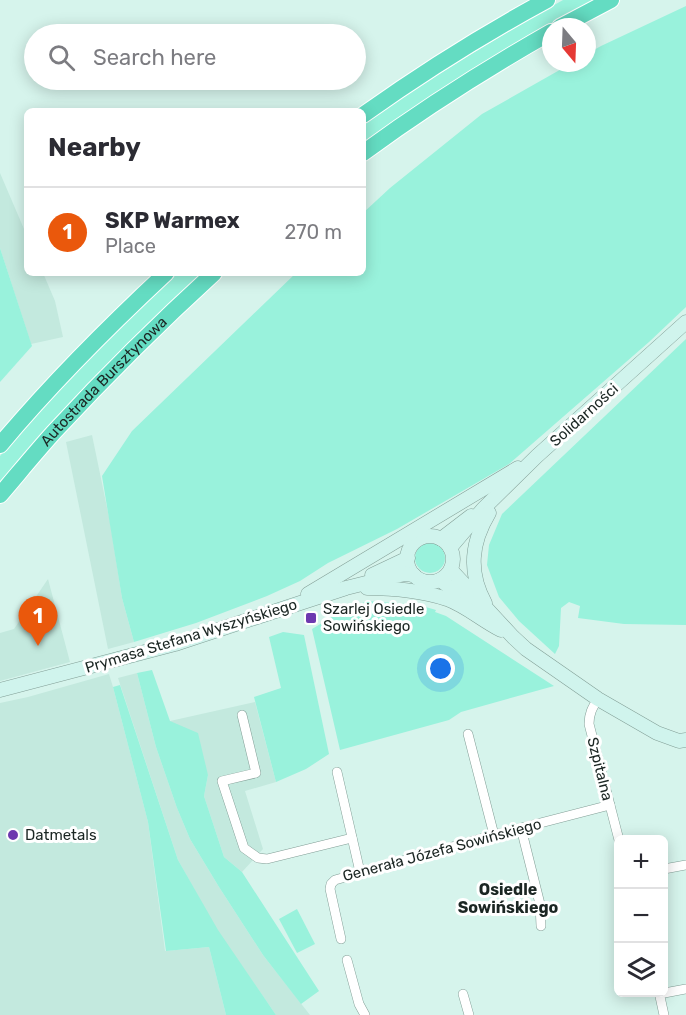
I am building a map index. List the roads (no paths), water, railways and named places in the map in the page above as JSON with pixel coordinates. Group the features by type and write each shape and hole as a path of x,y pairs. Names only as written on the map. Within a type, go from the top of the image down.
{"highway":[{"path":"366,113 450,57 547,0"},
{"path":"577,18 611,0"},
{"path":"366,151 461,86 542,37"},
{"path":"0,445 36,403 100,336 163,276"},
{"name":"Autostrada Bursztynowa","path":"0,495 52,434 126,357 211,276"}],"street":[{"name":"Solidarności","path":"446,543 537,456 686,322"},
{"path":"277,610 329,582 537,456"},
{"path":"513,637 485,602 478,589 474,568 480,527 517,476"},
{"path":"426,536 434,536 446,543 452,552 453,561 446,575 434,582 426,582 414,575 409,567 408,558 413,544 426,536"},
{"name":"Prymasa Stefana Wyszyńskiego","path":"346,588 408,558"},
{"name":"Prymasa Stefana Wyszyńskiego","path":"0,690 175,644 346,588 405,574 414,575"},
{"path":"446,575 526,649 598,699 657,734 679,741 686,740"},
{"path":"346,588 394,588 448,600 513,637"},
{"name":"Szpitalna","path":"598,699 591,710 589,724 618,835"},
{"path":"242,715 256,772 222,781 244,848 258,858 267,859 352,838"},
{"path":"468,734 494,835"},
{"path":"337,772 360,872"},
{"name":"Generała Józefa Sowińskiego","path":"341,939 330,889 335,880 610,805"},
{"path":"521,828 540,903 541,926"},
{"path":"668,868 686,865"},
{"path":"347,960 364,1015"},
{"path":"668,992 686,989"},
{"path":"463,994 469,1015"},
{"path":"660,997 664,1015"}],"place":[{"name":"Szarlej Osiedle Sowińskiego","path":"311,618"},
{"name":"SKP Warmex","path":"38,646"},
{"name":"Datmetals","path":"13,835"}],"district":[{"name":"Osiedle Sowińskiego","path":"508,898"}]}
